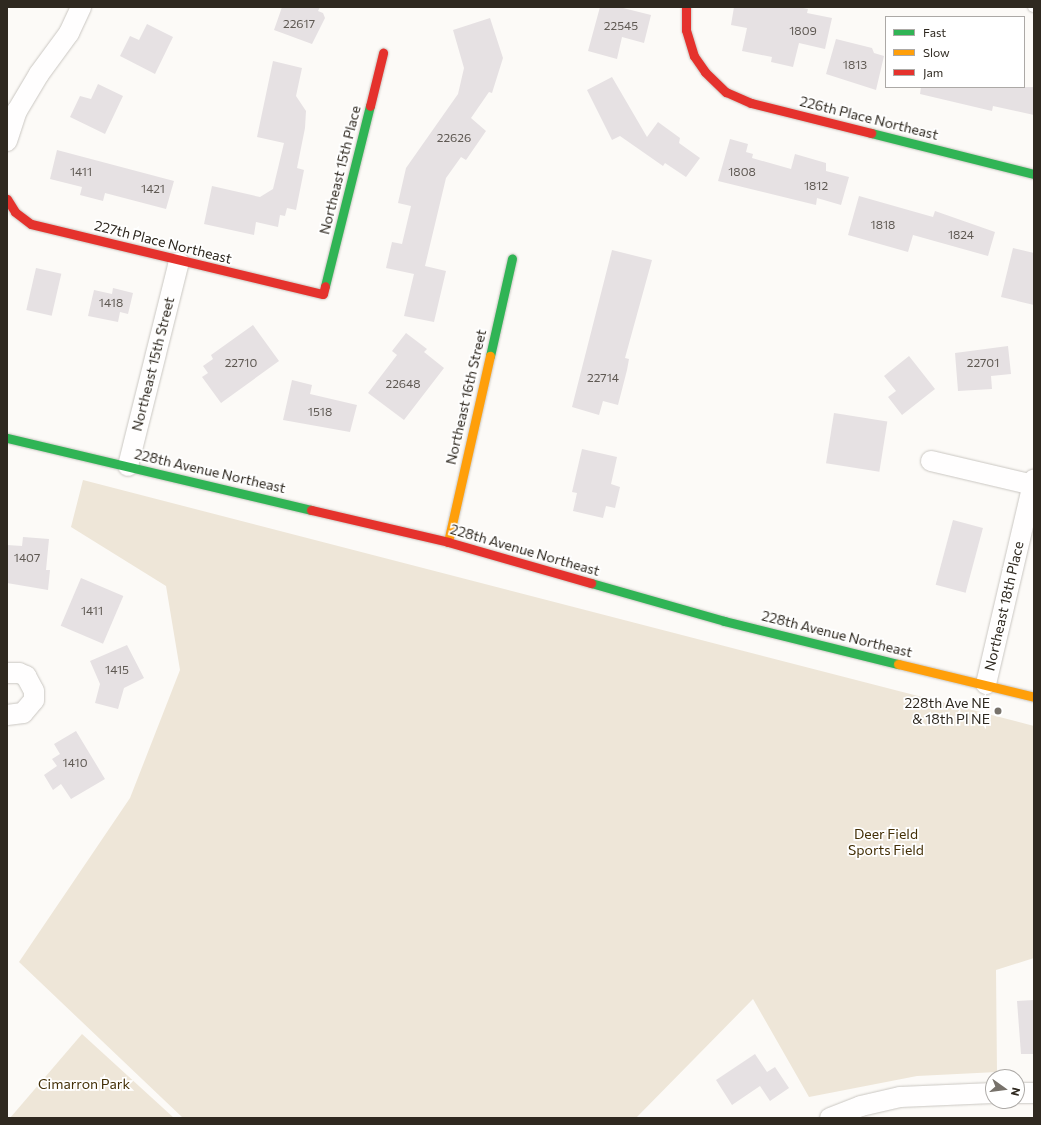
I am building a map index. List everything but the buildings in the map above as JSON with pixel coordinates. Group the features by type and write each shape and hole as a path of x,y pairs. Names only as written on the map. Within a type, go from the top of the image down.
{"street":[{"path":"7,141 17,111 38,74 69,33 81,7"},
{"name":"226th Place Northeast","path":"686,7 686,30 694,56 705,72 726,92 751,103 1034,174"},
{"name":"Northeast 15th Place","path":"323,294 384,53"},
{"name":"227th Place Northeast","path":"7,199 14,212 31,224 179,262 323,294"},
{"name":"Northeast 16th Street","path":"448,542 512,258"},
{"name":"Northeast 15th Street","path":"128,466 179,262"},
{"name":"228th Avenue Northeast","path":"7,438 448,542 724,621 1034,697"},
{"path":"931,461 1033,482"},
{"name":"Northeast 18th Place","path":"986,684 1033,482"},
{"path":"7,673 19,673 26,676 34,691 34,700 24,713 7,715"},
{"path":"830,1118 861,1106 900,1097 985,1093"}],"green space":[{"name":"Deer Field Sports Field","path":"83,480 1034,726 1034,958 996,970 997,1069 985,1069 985,1073 917,1076 809,1097 753,999 636,1118 183,1118 19,962 130,798 180,670 166,586 71,527"},
{"name":"Cimarron Park","path":"82,1034 174,1118 10,1118"}],"traffic: fast":[{"path":"325,286 370,106"},
{"path":"871,133 1034,174"},
{"path":"490,356 512,258"},
{"path":"7,438 311,510"},
{"path":"591,583 724,621 898,664"}],"traffic: slow":[{"path":"448,542 490,356"},
{"path":"898,664 1034,697"}],"traffic: jam":[{"path":"686,7 686,30 694,56 705,72 726,92 751,103 871,133"},
{"path":"370,106 383,53"},
{"path":"7,199 15,212 31,224 323,294 325,286"},
{"path":"311,510 448,542 591,583"}],"place":[{"name":"228th Ave NE & 18th Pl NE","path":"998,711"}]}
